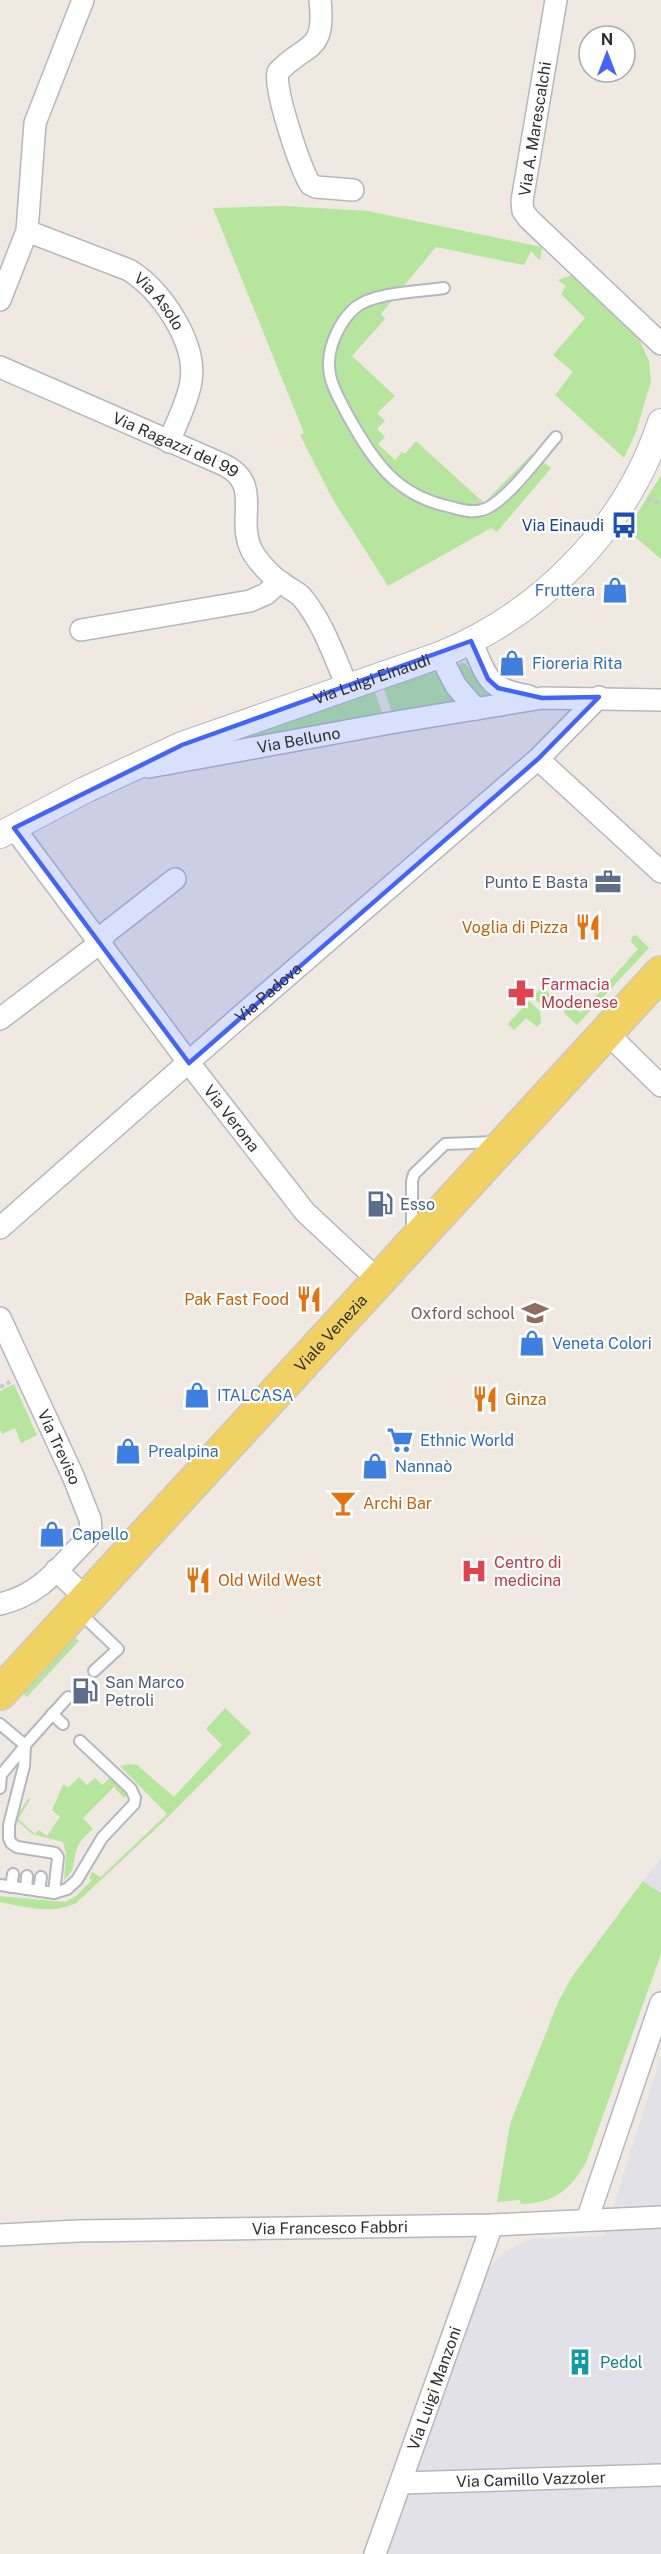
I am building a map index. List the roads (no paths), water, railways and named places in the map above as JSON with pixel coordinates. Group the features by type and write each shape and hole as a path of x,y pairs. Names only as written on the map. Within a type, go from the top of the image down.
{"main road":[{"name":"Viale Venezia","path":"0,1693 661,973"}],"street":[{"path":"0,300 27,231 35,123 83,0"},
{"path":"320,0 317,40 307,51 278,72 278,86 310,184 316,187 353,190"},
{"name":"Via A. Marescalchi","path":"555,0 522,201 523,211 661,344"},
{"name":"Via Asolo","path":"27,231 129,270 143,279 163,301 185,342 192,369 187,396 169,442"},
{"name":"Via Ragazzi del 99","path":"0,367 222,464 241,475 246,485 248,538 252,550 279,582 298,593 309,606 331,645 347,686"},
{"name":"Via Luigi Einaudi","path":"7,831 122,772 192,741 440,655 471,641 544,594 590,548 623,502 644,466 660,427"},
{"path":"81,630 250,601 266,594 279,582"},
{"name":"Via Belluno","path":"471,641 488,679 498,688 542,698"},
{"path":"440,655 456,686 476,709"},
{"name":"Via Belluno","path":"122,772 542,698 598,697 661,700"},
{"name":"Via Padova","path":"0,1228 538,759 598,697"},
{"path":"538,759 661,873"},
{"name":"Via Verona","path":"7,831 100,944 305,1212 380,1281"},
{"path":"0,1019 100,944 106,933 175,879"},
{"path":"606,1032 661,1086"},
{"name":"Via Treviso","path":"0,1318 73,1476 90,1519 91,1529 88,1538 44,1584 27,1595 0,1604"},
{"path":"56,1570 82,1604"},
{"path":"586,2220 661,2003"},
{"name":"Via Francesco Fabbri","path":"0,2235 90,2231 492,2224 661,2217"},
{"name":"Via Luigi Manzoni","path":"375,2554 492,2224"},
{"name":"Via Camillo Vazzoler","path":"401,2483 661,2475"}],"lane":[{"path":"444,288 373,298 356,307 342,322 330,351 328,365 333,387 364,445 379,465 411,493 428,502 467,511 481,510 494,505 506,494 556,437"},
{"path":"412,1244 414,1174 445,1144 505,1142"},
{"path":"82,1604 118,1649 94,1671"},
{"path":"0,1788 1,1775 68,1697"},
{"path":"52,1714 63,1724"},
{"path":"0,1724 25,1745"},
{"path":"13,1874 6,1886 54,1893 62,1892 77,1880 102,1838 134,1804 134,1793 111,1768 80,1741"},
{"path":"25,1745 24,1766 8,1832 16,1852 44,1856 56,1853 58,1857 54,1893"},
{"path":"26,1889 27,1876"},
{"path":"39,1891 41,1877"}],"place":[{"name":"Via Einaudi","path":"624,525"},
{"name":"Fruttera","path":"615,590"},
{"name":"Fioreria Rita","path":"512,663"},
{"name":"Punto E Basta","path":"608,882"},
{"name":"Voglia di Pizza","path":"588,927"},
{"name":"Farmacia Modenese","path":"521,993"},
{"name":"Esso","path":"380,1204"},
{"name":"Pak Fast Food","path":"309,1299"},
{"name":"Oxford school","path":"535,1313"},
{"name":"Veneta Colori","path":"532,1343"},
{"name":"ITALCASA","path":"197,1395"},
{"name":"Ginza","path":"485,1399"},
{"name":"Ethnic World","path":"400,1440"},
{"name":"Prealpina","path":"128,1451"},
{"name":"Nannaò","path":"375,1466"},
{"name":"Archi Bar","path":"343,1503"},
{"name":"Capello","path":"52,1534"},
{"name":"Centro di medicina","path":"474,1571"},
{"name":"Old Wild West","path":"198,1580"},
{"name":"San Marco Petroli","path":"85,1691"},
{"name":"Pedol","path":"580,2362"}]}
